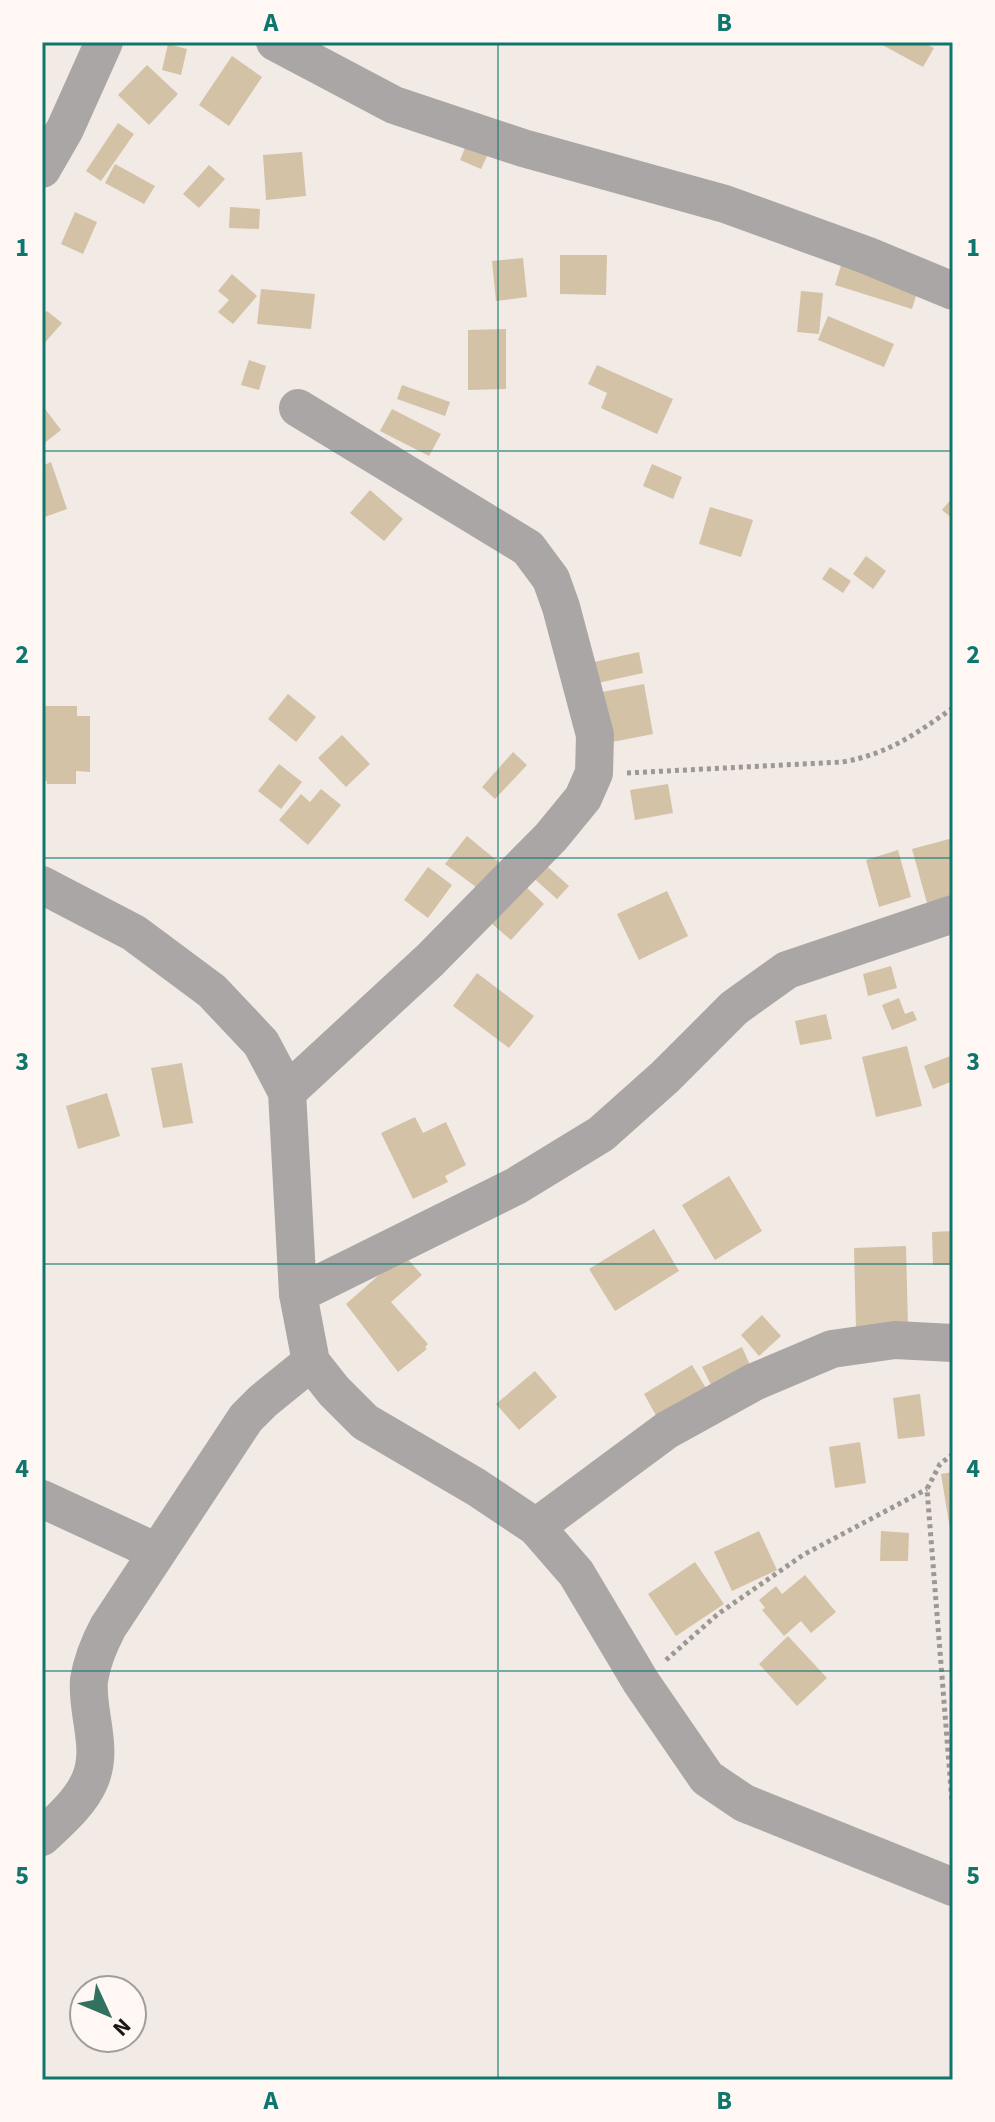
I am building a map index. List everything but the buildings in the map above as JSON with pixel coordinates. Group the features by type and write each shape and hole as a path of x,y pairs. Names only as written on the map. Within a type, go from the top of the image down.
{"street":[{"path":"42,169 65,129 104,42"},
{"path":"275,42 394,105 523,148 725,204 866,255 953,291"},
{"path":"287,1092 430,960 551,837 583,798 594,773 595,735 551,579 528,548 298,408"},
{"path":"42,885 134,933 212,991 261,1043 287,1092 298,1294 311,1362 365,1422 476,1487 536,1527 576,1573 641,1682 707,1778 744,1803 953,1887"},
{"path":"298,1294 516,1186 601,1134 665,1077 734,1008 787,970 953,914"},
{"path":"536,1527 667,1430 754,1382 832,1349 895,1340 953,1343"},
{"path":"42,1837 68,1812 91,1779 95,1747 89,1682 95,1652 108,1627 246,1418 311,1362"},
{"path":"42,1499 157,1552"}],"path":[{"path":"594,773 649,773 842,762 871,757 898,745 953,708"},
{"path":"953,1454 940,1464 927,1489 953,1814"},
{"path":"641,1682 718,1614 791,1564 927,1489"}]}
